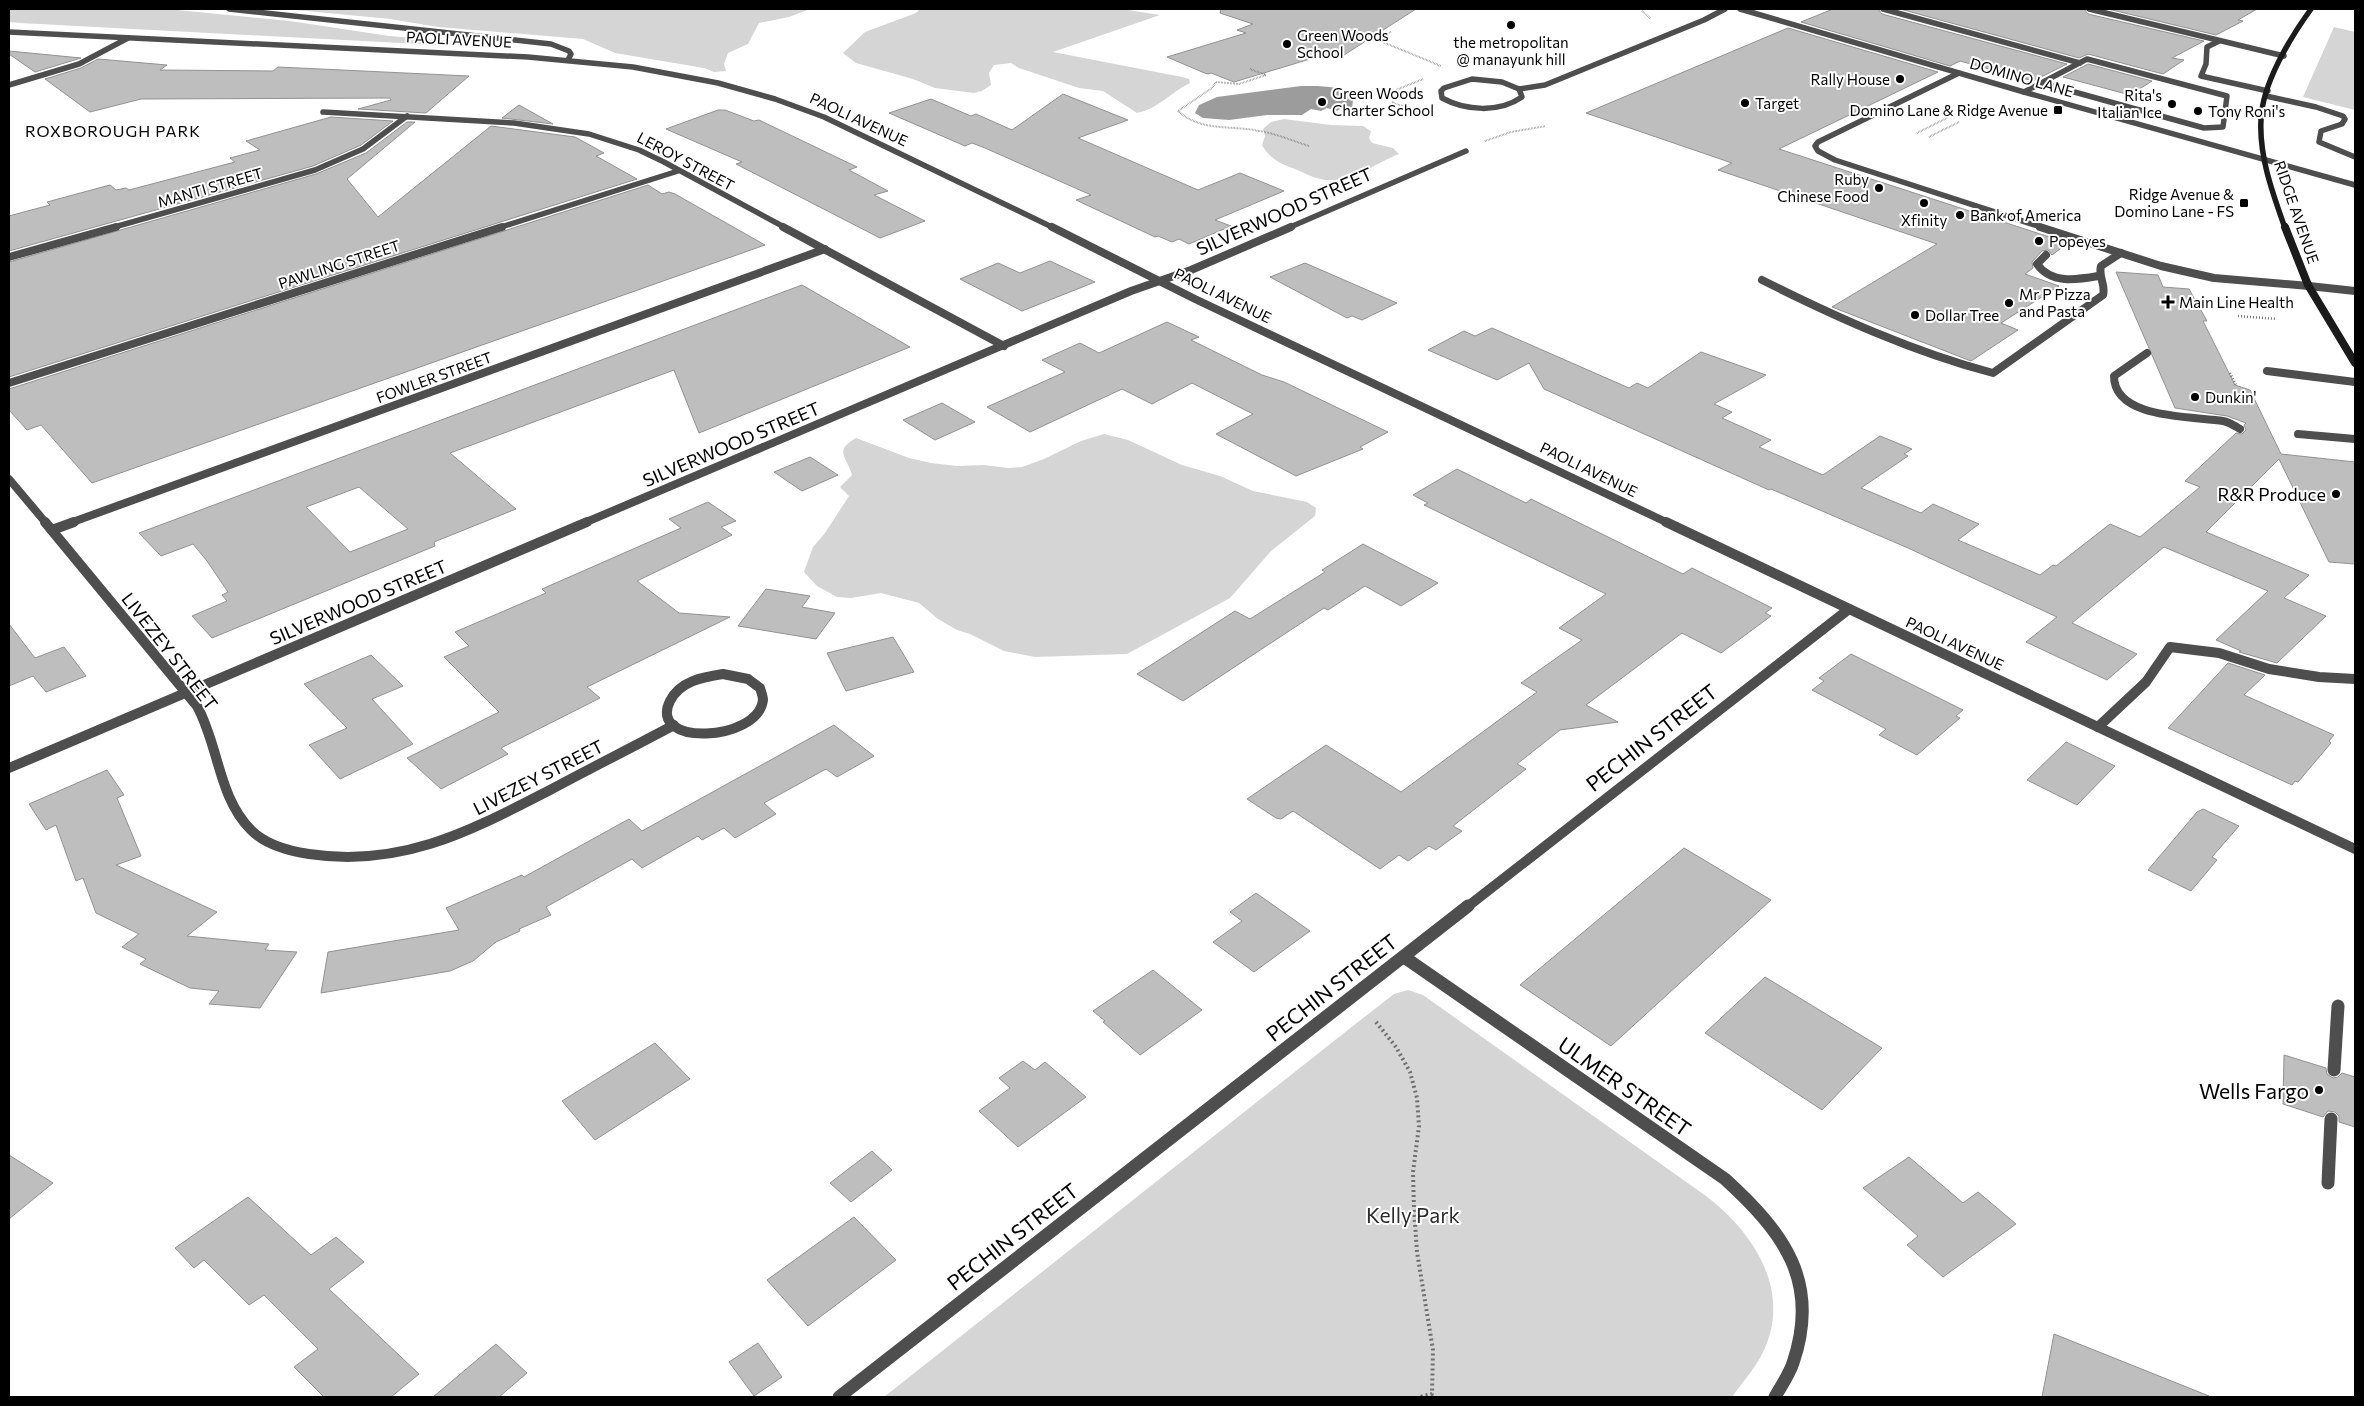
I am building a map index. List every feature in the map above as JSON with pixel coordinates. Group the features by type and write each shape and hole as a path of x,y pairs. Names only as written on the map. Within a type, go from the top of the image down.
{"main road":[{"name":"RIDGE AVENUE","path":"2311,9 2300,23 2267,94 2261,118 2264,159 2270,184 2291,246 2309,286 2355,363"}],"street":[{"path":"229,9 551,44 569,51 568,60"},
{"path":"1519,89 1522,97 1518,100 1489,108 1457,105 1448,102 1440,94 1444,88 1472,79 1499,81 1519,89 1545,85 1704,20 1724,9"},
{"name":"DOMINO LANE","path":"1740,9 2024,92 2355,185"},
{"path":"1883,9 2080,63"},
{"path":"2089,9 2284,56"},
{"name":"PAOLI AVENUE","path":"9,32 568,60 633,67 688,77 744,90 799,107 840,125 1161,281 1204,304 2355,849"},
{"path":"9,85 78,64 129,38"},
{"path":"2219,41 2206,49 2206,64 2201,76 2343,116 2345,122 2321,131 2319,142 2355,157"},
{"path":"2024,92 2088,59 2227,96 2224,127 2204,128 2042,83"},
{"path":"1959,73 1818,142 1815,146 1821,153 1836,160 2121,253 2195,274 2244,282 2355,291"},
{"name":"LEROY STREET","path":"323,112 525,123 572,129 630,146 1004,346"},
{"name":"MANTI STREET","path":"9,257 314,170 363,149 407,116"},
{"path":"2159,130 2177,120"},
{"name":"SILVERWOOD STREET","path":"9,768 1131,292 1161,281 1466,150"},
{"name":"PAWLING STREET","path":"9,383 678,170"},
{"path":"2065,242 2073,237"},
{"name":"FOWLER STREET","path":"52,530 825,249"},
{"path":"1762,280 1828,313 1963,365 1993,373 2097,301 2103,295 2105,289 2098,276 2098,269 2121,253"},
{"path":"2046,255 2037,264 2042,271 2049,275 2078,280 2098,276"},
{"path":"2147,353 2114,376 2114,382 2118,391 2124,398 2144,410 2160,415 2226,422 2240,429"},
{"path":"2267,372 2355,382"},
{"path":"2298,434 2355,439"},
{"name":"LIVEZEY STREET","path":"9,479 187,693 206,720 230,803 237,816 249,828 272,843 309,854 336,857 399,852 429,845 463,834 674,726"},
{"name":"PECHIN STREET","path":"839,1397 1849,609"},
{"path":"2098,727 2146,682 2170,647 2219,653 2269,669 2319,677 2355,679"},
{"path":"706,676 738,676 750,680 759,687 763,696 762,705 756,715 746,724 731,730 715,734 699,734 685,732 674,726 667,717 666,708 670,698 679,689 692,681 706,676"},
{"name":"ULMER STREET","path":"1404,958 1725,1179 1748,1198 1770,1222 1784,1245 1796,1273 1804,1300 1804,1328 1796,1358 1775,1397"},
{"path":"2334,1070 2338,1006"},
{"path":"2328,1182 2331,1119"}],"path":[{"path":"1391,32 1373,38 1417,58 1444,67"},
{"path":"1250,69 1266,75 1239,84 1216,82 1212,88 1178,110 1184,118 1197,123 1261,131 1309,146"},
{"path":"1917,133 1948,118"},
{"path":"1930,137 1959,122"},
{"path":"1466,150 1476,144 1511,132 1546,126"},
{"path":"2238,316 2277,319"},
{"path":"2230,373 2236,385"},
{"path":"1376,1022 1396,1047 1410,1072 1417,1098 1419,1126 1413,1172 1414,1209 1417,1252 1433,1350 1432,1396 1419,1397"}],"green space":[{"path":"9,9 167,9 290,21 389,36 449,41 448,44 439,45 20,23 9,22"},
{"path":"286,9 810,9 789,17 759,23 748,44 728,53 724,64 726,71 714,72 704,68 615,53 583,39 438,27 390,19"},
{"path":"920,9 1121,9 1160,15 1053,52 1182,77 1189,79 1190,83 1151,108 1137,113 1103,91 1079,88 1019,68 1011,63 994,65 989,73 991,85 982,91 974,93 935,88 913,79 856,63 843,53 865,32 916,13"},
{"path":"2334,27 2355,32 2355,110 2303,97"},
{"path":"1284,119 1331,125 1363,126 1371,131 1369,138 1372,143 1393,148 1399,154 1351,177 1330,180 1317,178 1276,160 1268,154 1262,145 1265,136 1263,129 1271,122"},
{"path":"1104,434 1128,440 1182,465 1220,476 1253,491 1307,502 1316,508 1315,516 1271,551 1230,598 1127,654 1035,657 1004,651 970,634 957,630 938,619 919,603 881,593 851,598 837,597 817,586 804,572 813,547 825,533 849,496 840,487 852,475 843,451 856,438 909,458 931,463 1009,468 1022,467 1044,459 1081,441"},
{"name":"Kelly Park","path":"1408,990 1423,995 1706,1196 1737,1225 1761,1260 1769,1280 1773,1300 1772,1321 1767,1343 1751,1371 1732,1397 884,1397 1394,994"}],"shaded area":[{"path":"1301,86 1330,87 1344,91 1353,100 1352,109 1343,107 1337,111 1327,108 1321,111 1311,109 1302,115 1267,115 1229,120 1203,118 1195,113 1199,105 1217,97"}],"building":[{"name":"Green Woods School","path":"1221,9 1416,9 1344,55 1330,53 1234,82 1211,73 1207,74 1167,57 1246,33 1237,30 1253,24 1220,13"},
{"path":"1833,9 1878,9 1882,14 2067,64 2033,81 1960,61 1950,66 1801,22"},
{"path":"1900,9 2084,9 2088,14 2204,41 2172,58 2184,60 2163,74 2088,54 2079,58"},
{"path":"2108,9 2257,9 2238,20 2243,21 2216,35"},
{"path":"1788,28 1938,72 1779,149 2068,243 2052,255 2048,250 2042,251 2032,262 2033,268 2025,274 2059,286 2001,323 2018,330 1971,361 1832,307 1937,244 1718,170 1732,163 1586,113"},
{"path":"9,51 81,58 35,72 9,54"},
{"path":"98,59 167,65 160,70 273,71 278,67 469,76 426,113 358,109 391,100 390,98 141,99 90,112 45,79 81,68"},
{"path":"2088,64 2152,81 2130,95 2063,77"},
{"path":"1063,94 1128,120 1078,138 1198,190 1240,173 1284,191 1215,220 1231,226 1189,244 1179,239 1172,242 1158,236 1155,237 1076,200 1091,195 985,148 972,143 965,146 889,113 931,99 971,116 976,114 1012,130"},
{"path":"519,105 553,124 502,118"},
{"path":"718,110 725,110 754,121 759,120 857,167 849,170 888,191 874,195 925,221 880,238 736,164 742,162 666,129"},
{"path":"331,117 393,121 361,145 313,166 9,251 9,216 50,205 47,202 110,185 116,190 126,188 129,190 235,162 230,158 260,150 246,141"},
{"path":"407,122 415,122 347,179 378,217 491,126 575,137 604,153 596,156 637,179 9,377 9,262 316,174 366,153"},
{"path":"648,185 662,194 669,192 675,194 765,245 92,483 41,425 27,430 9,410 9,389"},
{"path":"1050,261 1095,282 1022,311 960,279 998,263 1020,273"},
{"path":"1305,263 1397,303 1362,320 1352,316 1347,318 1270,277"},
{"path":"2116,272 2158,275 2163,287 2189,289 2207,321 2203,321 2235,385 2250,390 2281,454 2355,462 2355,564 2329,562 2279,459 2206,532 2309,575 2284,598 2326,616 2277,663 2239,652 2241,651 2216,640 2268,591 2164,547 2072,623 2137,654 2107,680 2026,642 2057,617 1908,548 1771,489 1769,490 1544,389 1529,363 1497,380 1428,350 1464,331 1475,336 1492,328 1629,388 1637,383 1648,388 1701,352 1766,375 1714,404 1732,412 1722,418 1771,440 1759,447 1823,475 1880,436 1912,449 1904,454 1908,456 1861,488 1921,513 1933,504 1979,524 1958,540 2040,575 2053,565 2056,566 2110,524 2140,537 2200,487 2185,481 2236,433 2242,434 2246,430 2244,425 2246,423 2227,416 2175,408"},
{"path":"802,285 910,347 699,433 674,370 450,453 516,509 434,542 435,546 212,638 192,616 227,601 222,595 228,592 207,561 193,544 161,556 139,533","holes":["359,487 408,529 350,552 306,507"]},
{"path":"1167,322 1199,337 1191,340 1262,375 1284,382 1388,432 1360,447 1363,449 1296,476 1216,434 1253,414 1192,383 1152,404 1122,389 1030,432 987,407 1065,372 1042,360 1080,343 1099,353"},
{"path":"942,403 975,422 935,440 903,420"},
{"path":"810,457 838,475 802,491 774,472"},
{"path":"1457,469 1526,503 1531,499 1683,574 1692,568 1772,608 1765,613 1771,616 1721,653 1682,633 1586,705 1618,722 1560,730 1517,764 1526,769 1453,826 1462,831 1436,850 1429,846 1408,861 1399,855 1380,869 1293,811 1281,819 1276,818 1247,799 1326,745 1401,792 1537,692 1521,683 1582,640 1559,628 1606,594 1424,505 1428,503 1413,495"},
{"path":"708,502 736,521 721,527 732,535 637,581 679,613 730,617 587,687 600,698 501,748 508,754 441,789 407,758 499,712 444,657 469,646 455,632 546,593 542,589 681,528 669,519"},
{"path":"1363,544 1438,583 1401,606 1365,586 1328,610 1324,608 1183,701 1137,674 1235,611 1250,619 1325,572 1322,570"},
{"path":"766,589 810,596 802,607 835,613 816,639 738,626"},
{"path":"9,624 35,658 64,647 86,676 46,692 33,676 9,686"},
{"path":"893,637 914,672 846,691 827,653"},
{"path":"1851,654 1963,710 1956,716 1960,718 1917,755 1879,735 1886,729 1812,690 1824,681 1819,678"},
{"path":"371,655 403,686 372,699 413,744 340,779 309,745 347,728 304,684"},
{"path":"2228,663 2265,675 2244,695 2334,735 2329,741 2331,743 2298,782 2295,781 2292,785 2168,728"},
{"path":"834,725 874,756 837,777 826,769 764,803 776,814 735,838 724,828 702,840 698,836 642,868 632,859 546,907 551,915 519,929 520,931 496,942 473,961 450,971 321,993 328,952 459,930 446,908 522,875 524,877 629,819 642,831"},
{"path":"2066,742 2115,766 2077,805 2027,780"},
{"path":"107,770 124,795 117,798 141,856 116,865 217,912 187,936 269,944 265,950 297,952 260,1008 209,1004 219,991 190,988 140,964 146,959 122,947 139,934 96,913 83,878 76,881 56,825 46,830 29,804"},
{"path":"2203,809 2239,826 2212,857 2217,860 2191,891 2148,870 2197,812"},
{"path":"1684,848 1771,900 1611,1046 1520,985"},
{"path":"1256,893 1310,931 1254,972 1213,942 1242,921 1230,912"},
{"path":"1153,970 1202,1010 1140,1055 1093,1011"},
{"path":"1765,977 1882,1048 1822,1110 1705,1033"},
{"path":"655,1043 690,1079 595,1140 562,1101"},
{"name":"Wells Fargo","path":"2284,1055 2326,1068 2327,1074 2333,1078 2338,1077 2342,1073 2355,1077 2355,1127 2339,1122 2339,1116 2335,1112 2328,1111 2323,1117 2283,1104"},
{"path":"1023,1061 1035,1070 1045,1062 1086,1097 1018,1147 979,1111 1010,1088 999,1078"},
{"path":"872,1151 892,1170 851,1202 830,1183"},
{"path":"9,1155 53,1183 9,1219"},
{"path":"1909,1157 1963,1203 1978,1192 2016,1224 1943,1277 1907,1245 1918,1236 1863,1188"},
{"path":"248,1197 311,1255 336,1237 364,1262 329,1289 419,1374 391,1397 324,1397 294,1367 318,1349 264,1295 249,1305 204,1260 194,1268 175,1248"},
{"path":"854,1217 896,1260 808,1326 767,1280"},
{"path":"2054,1334 2209,1396 2209,1397 2042,1397"},
{"path":"758,1343 782,1377 754,1396 729,1362"},
{"path":"496,1344 527,1373 499,1397 433,1397"}],"place":[{"name":"the metropolitan @ manayunk hill","path":"1511,25"},
{"name":"Green Woods School","path":"1287,44"},
{"name":"Rally House","path":"1900,79"},
{"name":"Green Woods Charter School","path":"1322,102"},
{"name":"Target","path":"1745,103"},
{"name":"Rita's Italian Ice","path":"2172,104"},
{"name":"Domino Lane & Ridge Avenue","path":"2058,110"},
{"name":"Tony Roni's","path":"2198,111"},
{"name":"Ruby Chinese Food","path":"1879,188"},
{"name":"Xfinity","path":"1924,203"},
{"name":"Ridge Avenue & Domino Lane - FS","path":"2244,203"},
{"name":"Bank of America","path":"1960,215"},
{"name":"Popeyes","path":"2039,241"},
{"name":"Main Line Health","path":"2168,302"},
{"name":"Mr P Pizza and Pasta","path":"2009,303"},
{"name":"Dollar Tree","path":"1915,315"},
{"name":"Dunkin'","path":"2195,397"},
{"name":"R&R Produce","path":"2336,494"},
{"name":"Wells Fargo","path":"2319,1090"}],"district":[{"name":"ROXBOROUGH PARK","path":"113,130"}]}
